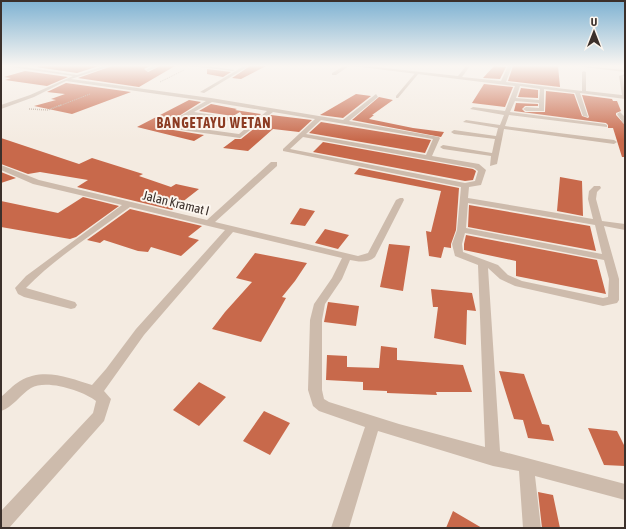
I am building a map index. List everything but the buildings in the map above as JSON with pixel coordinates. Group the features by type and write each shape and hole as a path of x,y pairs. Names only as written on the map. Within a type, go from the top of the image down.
{"street":[{"path":"4,106 41,91"},
{"path":"140,91 211,100 437,138 428,157"},
{"path":"493,164 499,138 515,91"},
{"path":"473,109 542,110 542,91"},
{"path":"573,91 625,96"},
{"path":"577,91 586,116"},
{"path":"345,122 376,96"},
{"path":"512,98 542,102"},
{"path":"211,100 167,126 240,136"},
{"path":"234,142 272,110"},
{"path":"509,110 605,126"},
{"path":"188,113 257,123"},
{"path":"620,114 625,122"},
{"path":"302,135 476,166 482,170 478,183 465,185 285,150 320,118"},
{"path":"466,122 614,142"},
{"path":"454,132 499,138"},
{"path":"443,147 495,156"},
{"path":"208,224 274,164"},
{"name":"Jalan Kramat I","path":"1,168 36,182 347,257 363,258 372,255 400,200"},
{"path":"465,185 461,230 457,244 458,254 498,269 504,277 519,284 603,302 613,300 615,290 614,280 592,199 593,191 597,188"},
{"path":"464,200 625,228"},
{"path":"71,305 22,292 20,288 53,260 129,204"},
{"path":"95,392 111,374 140,332 230,230"},
{"path":"461,230 608,258"},
{"path":"347,257 337,280 320,304 316,320 315,397 324,407 373,424 493,458 526,465 625,492"},
{"path":"483,263 493,458"},
{"path":"1,405 26,384 36,380 48,379 95,392 104,400 99,416 1,524"},
{"path":"340,528 373,424"},
{"path":"526,465 532,528"}],"lane":[{"path":"397,97 403,91"}],"path":[{"path":"4,106 48,110 98,91"}],"district":[{"name":"BANGETAYU WETAN","path":"214,123"}]}
